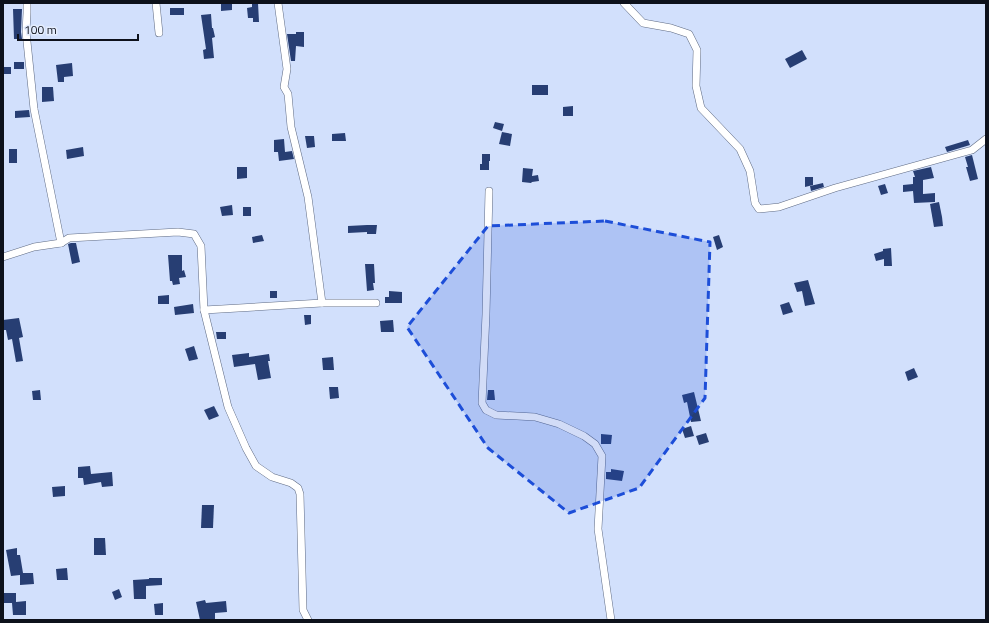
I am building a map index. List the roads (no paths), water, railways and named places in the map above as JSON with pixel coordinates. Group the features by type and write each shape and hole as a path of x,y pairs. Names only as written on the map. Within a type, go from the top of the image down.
{"street":[{"path":"26,3 26,32 34,109 61,243"},
{"path":"156,3 159,34"},
{"path":"278,3 287,69 284,87 288,94 291,127 308,197 322,303"},
{"path":"624,3 643,22 671,28 689,34 697,50 696,86 701,108 740,149 750,171 755,203 759,209 779,207 835,188 972,150 986,139"},
{"path":"489,191 482,403 486,410 496,415 535,417 559,424 584,436 595,444 602,456 598,529 611,620"},
{"path":"3,257 34,247 61,243 69,238 178,232 194,234 201,246 204,310 228,407 246,448 256,466 272,477 291,483 298,488 300,494 303,610 308,620"},
{"path":"204,310 322,303 376,303"}]}
